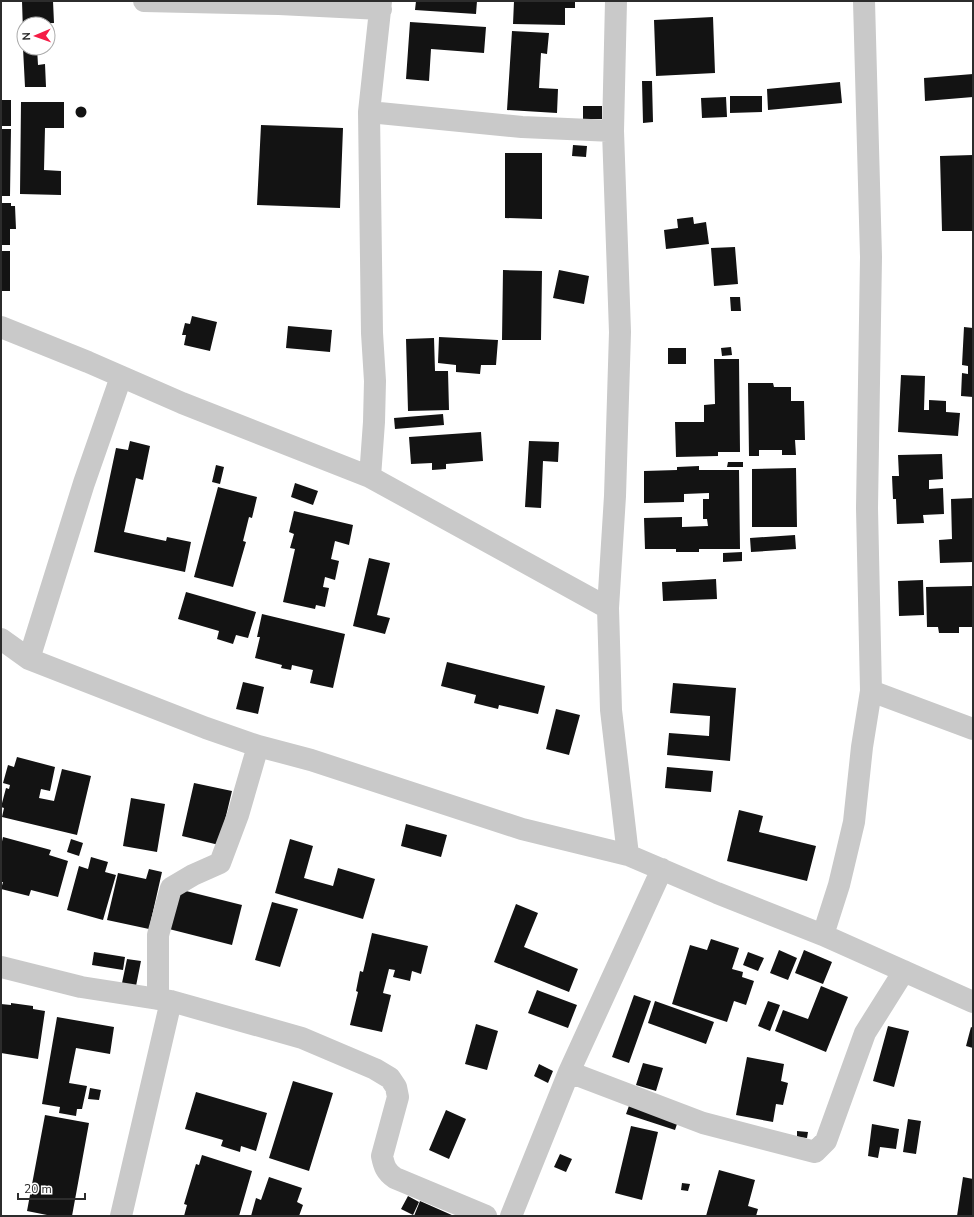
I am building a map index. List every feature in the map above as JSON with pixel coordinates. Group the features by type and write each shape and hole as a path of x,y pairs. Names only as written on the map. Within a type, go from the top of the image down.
{"street":[{"path":"144,1 381,5 369,112 372,333 375,381 370,477"},
{"path":"616,1 613,132 620,332 615,496 608,608 611,710 628,855"},
{"path":"824,935 839,885 854,822 862,747 871,691 868,508 871,258 864,1"},
{"path":"369,112 522,127 613,132"},
{"path":"1,327 88,362 182,403 370,477 608,608"},
{"path":"29,659 84,483 121,377"},
{"path":"1,639 29,659 206,728 258,746 310,760 522,829 628,855 717,893 824,935 973,1002"},
{"path":"871,691 973,729"},
{"path":"121,1216 165,1000 158,935 171,888 193,875 220,863 238,815 258,746"},
{"path":"511,1216 569,1072 662,869"},
{"path":"1,967 81,987 165,1000 302,1038 375,1070 390,1078 396,1087 398,1097 382,1156 384,1166 388,1174 486,1216"},
{"path":"569,1072 703,1124 815,1152 826,1141 865,1033 904,971"}],"building":[{"path":"22,1 53,1 54,16 22,16"},
{"path":"416,1 477,1 476,14 415,10"},
{"path":"514,1 575,1 575,8 565,8 565,25 513,24"},
{"path":"713,17 715,73 656,76 654,20"},
{"path":"410,22 486,27 484,53 431,49 429,81 406,79"},
{"path":"512,31 549,33 547,54 541,53 539,88 558,89 557,113 507,110"},
{"path":"23,56 37,56 38,65 45,64 46,87 25,87"},
{"path":"973,74 973,97 925,101 924,78"},
{"path":"642,81 652,81 653,122 643,123"},
{"path":"840,82 842,103 768,110 767,89"},
{"path":"730,96 762,96 762,112 730,113"},
{"path":"726,97 727,117 702,118 701,98"},
{"path":"1,100 11,100 11,126 1,126"},
{"path":"21,102 64,102 64,128 45,128 44,170 61,171 61,195 20,194"},
{"path":"81,106 85,108 87,112 85,116 81,118 77,116 75,112 77,108"},
{"path":"583,106 602,106 602,119 583,119"},
{"path":"261,125 343,128 340,208 257,205"},
{"path":"1,129 11,129 10,196 1,196"},
{"path":"573,145 587,146 586,157 572,156"},
{"path":"505,153 542,153 542,219 505,218"},
{"path":"973,155 973,231 942,231 940,156"},
{"path":"1,203 11,203 11,206 15,206 16,229 10,229 10,245 1,245"},
{"path":"693,217 694,224 706,222 709,244 666,249 664,230 678,228 677,219"},
{"path":"735,247 738,284 714,286 711,248"},
{"path":"1,251 10,251 10,291 1,291"},
{"path":"503,270 542,271 541,340 502,340"},
{"path":"559,270 589,276 584,304 553,298"},
{"path":"730,297 740,297 741,311 731,311"},
{"path":"192,316 217,322 210,351 184,345 186,335 182,335 185,323 190,324"},
{"path":"288,326 332,330 330,352 286,348"},
{"path":"964,327 973,328 973,397 961,396 962,373 968,374 968,366 962,365"},
{"path":"439,337 498,340 496,365 481,365 480,374 456,372 456,365 438,363"},
{"path":"434,338 435,371 448,371 449,410 408,411 406,339"},
{"path":"731,347 732,355 722,356 721,348"},
{"path":"668,348 686,348 686,364 668,364"},
{"path":"714,359 739,359 740,452 718,452 718,456 676,457 675,422 704,422 704,405 715,404"},
{"path":"901,375 925,376 924,410 929,410 929,400 946,401 946,412 960,413 958,436 898,432"},
{"path":"748,383 773,383 774,387 791,387 791,401 804,401 805,440 795,440 796,455 782,455 782,450 759,450 759,456 749,456"},
{"path":"443,414 444,425 395,429 394,418"},
{"path":"481,432 483,461 446,464 446,469 432,470 432,463 411,464 409,437"},
{"path":"130,441 150,446 143,480 136,478 124,532 166,541 167,537 191,542 185,572 94,552 116,448 128,450"},
{"path":"529,441 559,442 558,462 543,461 541,508 525,507"},
{"path":"942,454 943,479 929,480 929,489 943,488 944,514 923,515 924,523 897,524 896,499 893,499 892,476 899,476 898,455"},
{"path":"728,462 743,462 743,467 727,467"},
{"path":"216,465 224,467 220,484 212,482"},
{"path":"699,466 699,470 739,470 740,549 699,549 699,552 676,552 676,549 645,549 644,518 682,517 682,527 708,526 707,519 703,519 703,499 709,499 709,493 684,494 684,502 644,503 644,471 677,470 677,467"},
{"path":"796,468 797,527 752,527 752,469"},
{"path":"295,483 318,491 313,505 291,497"},
{"path":"218,487 257,497 252,518 249,517 243,541 246,542 233,587 194,577"},
{"path":"973,498 973,562 940,563 939,540 952,539 951,499"},
{"path":"294,511 353,525 349,545 335,541 331,559 339,561 335,580 325,577 323,587 329,588 325,607 316,605 315,609 283,602 295,549 290,548 294,534 289,532"},
{"path":"795,535 796,549 751,552 750,538"},
{"path":"742,552 742,561 723,562 723,553"},
{"path":"369,558 390,563 377,615 390,618 385,634 353,626"},
{"path":"716,579 717,599 663,601 662,582"},
{"path":"923,580 924,615 899,616 898,581"},
{"path":"973,586 973,627 959,627 959,633 939,633 938,627 927,627 926,587"},
{"path":"186,592 256,612 248,638 236,635 233,644 217,639 219,631 178,619"},
{"path":"262,614 345,634 333,688 310,683 313,670 292,665 291,670 281,668 282,665 255,658 260,637 257,637"},
{"path":"447,662 545,686 538,714 499,705 498,709 474,703 476,695 441,686"},
{"path":"243,682 264,687 258,714 236,709"},
{"path":"673,683 736,688 730,761 667,755 669,733 709,736 710,716 670,713"},
{"path":"556,709 580,715 569,755 546,749"},
{"path":"17,757 55,767 50,791 41,789 39,798 54,801 62,769 91,776 77,835 2,817 4,808 1,807 6,788 9,789 10,785 3,783 8,765 14,767"},
{"path":"667,767 713,771 711,792 665,788"},
{"path":"194,783 232,791 219,845 182,836"},
{"path":"131,798 165,804 157,852 123,846"},
{"path":"739,810 763,816 759,832 816,846 807,881 727,861"},
{"path":"406,824 447,835 441,857 401,846"},
{"path":"3,837 51,850 49,855 68,861 58,897 31,890 29,896 1,889 3,882 1,882 1,846"},
{"path":"71,839 83,843 79,856 67,852"},
{"path":"290,839 313,846 304,878 333,886 338,868 375,879 363,919 275,893"},
{"path":"91,857 108,862 105,872 116,875 103,920 67,910 79,866 88,869"},
{"path":"149,869 162,872 149,929 107,920 118,873 146,879"},
{"path":"178,889 242,905 232,945 169,929"},
{"path":"272,902 298,909 280,967 255,960"},
{"path":"516,904 538,913 524,947 578,969 569,992 494,962"},
{"path":"372,933 428,946 421,974 412,971 410,981 393,977 395,970 389,969 383,993 391,995 382,1032 350,1025 358,992 356,991 360,971 363,972"},
{"path":"711,939 739,948 732,969 743,972 742,977 754,981 746,1005 734,1001 727,1022 672,1004 690,945 707,950"},
{"path":"779,950 797,958 788,980 770,973"},
{"path":"804,950 832,962 823,984 795,973"},
{"path":"94,952 125,957 123,970 92,965"},
{"path":"748,952 764,958 758,971 743,965"},
{"path":"127,959 141,961 136,986 122,983"},
{"path":"821,986 848,997 826,1052 775,1031 783,1010 808,1019"},
{"path":"537,990 577,1005 568,1028 528,1013"},
{"path":"634,995 651,1001 629,1063 612,1057"},
{"path":"655,1001 714,1022 706,1044 648,1023"},
{"path":"768,1001 780,1005 770,1031 758,1026"},
{"path":"11,1003 33,1006 33,1009 45,1011 38,1059 1,1053 1,1004 11,1005"},
{"path":"57,1017 114,1027 110,1054 76,1048 69,1083 87,1086 82,1109 77,1109 76,1116 59,1113 60,1107 42,1104"},
{"path":"476,1024 498,1031 487,1070 465,1064"},
{"path":"888,1026 909,1031 894,1087 873,1081"},
{"path":"971,1027 973,1028 973,1048 966,1046"},
{"path":"747,1057 784,1064 781,1081 788,1083 783,1105 776,1104 773,1122 736,1115"},
{"path":"643,1063 663,1068 656,1091 636,1085"},
{"path":"539,1064 553,1071 548,1083 534,1076"},
{"path":"293,1081 333,1093 309,1171 269,1158"},
{"path":"90,1088 101,1090 99,1100 88,1099"},
{"path":"196,1092 267,1113 256,1151 241,1146 240,1152 221,1146 223,1140 185,1129"},
{"path":"630,1103 679,1118 675,1130 626,1114"},
{"path":"446,1110 466,1119 449,1159 429,1150"},
{"path":"45,1115 89,1123 72,1216 52,1216 27,1211"},
{"path":"908,1119 921,1121 916,1154 903,1152"},
{"path":"872,1124 899,1129 896,1149 880,1147 878,1158 868,1156"},
{"path":"631,1126 658,1132 642,1200 615,1193"},
{"path":"797,1131 808,1132 807,1138 797,1137"},
{"path":"560,1154 572,1159 566,1172 554,1167"},
{"path":"202,1155 252,1171 239,1216 184,1216 187,1205 184,1204 196,1164 199,1165"},
{"path":"719,1170 755,1180 748,1206 758,1209 756,1216 706,1216"},
{"path":"269,1177 302,1188 297,1202 303,1205 299,1216 251,1216 256,1198 261,1200"},
{"path":"963,1177 973,1179 973,1216 957,1216"},
{"path":"682,1183 690,1184 688,1191 681,1190"},
{"path":"408,1196 419,1202 413,1215 401,1209"},
{"path":"420,1201 454,1216 414,1216"}]}
